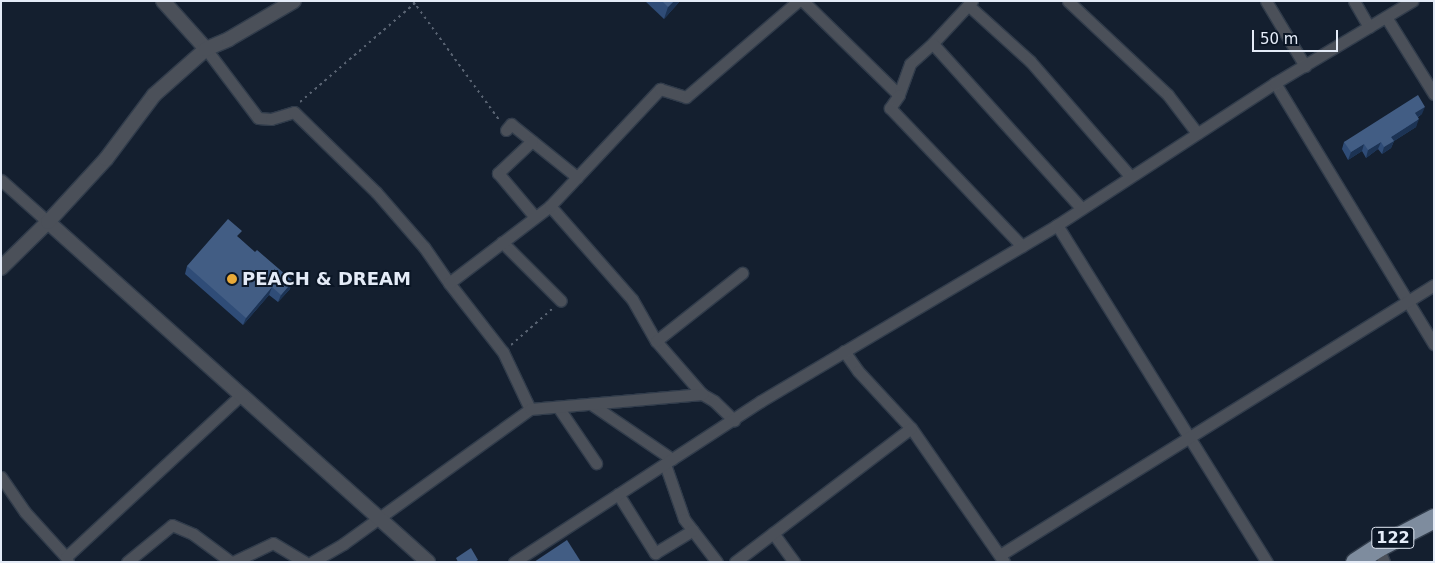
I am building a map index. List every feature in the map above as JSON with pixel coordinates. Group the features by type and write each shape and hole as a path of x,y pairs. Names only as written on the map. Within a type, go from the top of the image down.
{"highway":[{"name":"122","path":"1355,562 1381,554 1434,518"}],"street":[{"path":"163,1 206,49 258,118 271,119 293,113 300,116 376,192 424,247 448,284 503,352 530,409"},
{"path":"1,268 48,222 106,159 154,95 206,49 229,39 294,1"},
{"path":"448,284 550,206 660,89 686,97 798,1"},
{"path":"803,1 900,95"},
{"path":"1068,1 1168,95 1198,133"},
{"path":"1266,1 1305,66"},
{"path":"1354,1 1370,27"},
{"path":"514,562 761,401 1022,246 1275,83 1412,1"},
{"path":"1022,246 890,108 900,95 910,64 933,44 970,3 1030,61 1130,176"},
{"path":"1386,17 1434,94"},
{"path":"933,44 1081,208"},
{"path":"1275,83 1434,344"},
{"path":"506,130 511,124 576,177"},
{"path":"532,141 498,172 535,216"},
{"path":"1,180 428,562"},
{"path":"550,206 632,299 656,342 702,394 714,401 734,420"},
{"path":"1056,225 1190,436 1267,562"},
{"path":"502,242 562,301"},
{"path":"656,342 742,273"},
{"path":"844,351 858,371 911,428 1002,558 1190,436 1434,285"},
{"path":"312,562 343,544 530,409 702,394"},
{"path":"1,477 25,512 67,559 241,395"},
{"path":"591,404 669,461 684,519 717,562"},
{"path":"558,407 596,463"},
{"path":"735,562 911,428"},
{"path":"618,494 655,553 693,530"},
{"path":"127,562 172,525 194,534 232,562 273,543 305,562"},
{"path":"773,533 794,562"}],"path":[{"path":"293,113 300,101 414,2 506,130"},
{"path":"503,352 562,301"}],"building":[{"path":"662,1 674,1 668,7"},
{"path":"1418,95 1425,107 1415,113 1419,119 1391,137 1394,141 1384,147 1381,142 1368,150 1364,144 1351,152 1344,142"},
{"path":"228,219 242,231 237,236 255,252 257,250 293,281 281,295 272,287 246,318 187,266"},
{"path":"567,540 581,562 534,562"},
{"path":"471,548 478,560 475,562 458,562 456,558"}],"place":[{"name":"PEACH & DREAM","path":"232,279"}]}
